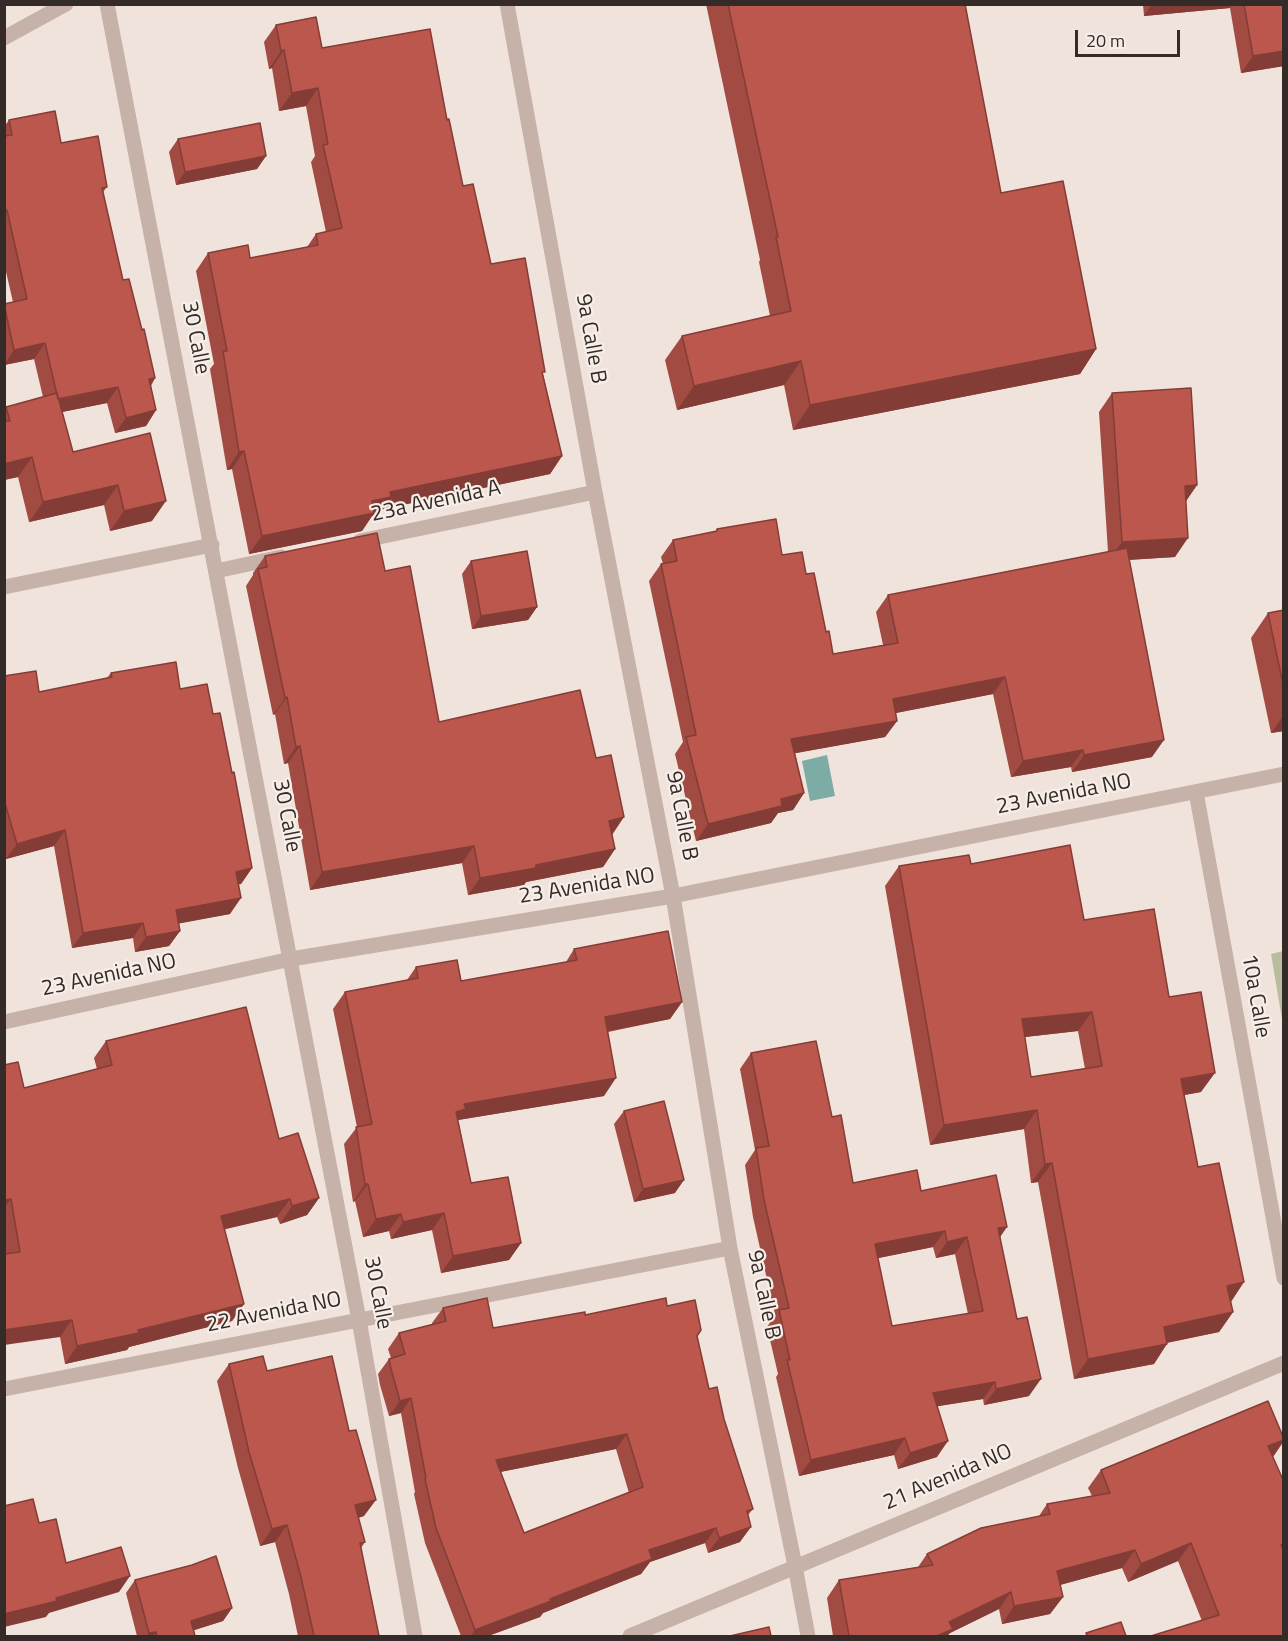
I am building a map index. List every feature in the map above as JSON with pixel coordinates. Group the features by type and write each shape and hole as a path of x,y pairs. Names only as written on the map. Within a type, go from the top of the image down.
{"street":[{"path":"4,38 66,4"},
{"name":"30 Calle","path":"107,4 291,959 359,1320 415,1636"},
{"name":"9a Calle B","path":"507,4 595,492 673,896 730,1248 808,1636"},
{"name":"23a Avenida A","path":"343,544 595,492"},
{"path":"4,586 212,545"},
{"path":"216,571 297,554"},
{"name":"23 Avenida NO","path":"4,1022 291,959 673,896 1284,774"},
{"name":"10a Calle","path":"1196,792 1284,1278"},
{"name":"22 Avenida NO","path":"4,1389 730,1248"},
{"name":"21 Avenida NO","path":"630,1636 1284,1363"}],"green space":[{"path":"1284,951 1283,1025 1271,954"}],"water":[{"path":"827,755 835,796 810,801 802,761"}],"building":[{"path":"728,4 965,4 1001,193 1063,181 1096,349 810,405 801,361 694,386 682,336 791,311 776,237 778,237"},
{"path":"1244,4 1284,4 1284,51 1253,56"},
{"path":"316,17 322,48 430,29 447,120 449,119 463,186 473,184 491,264 525,258 545,372 542,372 562,456 390,492 391,497 372,501 374,513 262,536 244,451 239,452 223,351 227,351 208,253 248,245 250,258 318,245 316,234 342,228 323,145 328,144 318,88 292,93 284,50 281,51 276,25"},
{"path":"55,111 61,143 98,136 107,187 102,188 123,280 129,279 142,330 144,329 155,378 149,379 156,410 126,418 118,387 58,399 45,343 14,350 4,304 27,299 7,210 4,211 4,136 12,135 9,120"},
{"path":"260,123 266,156 185,172 178,139"},
{"path":"1191,388 1197,485 1185,486 1188,538 1122,542 1112,393"},
{"path":"57,393 73,452 150,433 166,501 124,511 118,485 43,502 32,457 4,464 4,421 10,421 6,407"},
{"path":"776,519 782,555 802,552 806,574 814,573 833,654 898,643 888,595 1127,548 1164,740 1084,755 1083,750 1023,761 1005,677 893,699 897,721 791,739 804,793 781,799 782,806 708,824 686,737 696,735 661,564 677,561 673,540 717,531 717,529"},
{"path":"377,533 385,571 410,566 439,722 580,690 596,758 611,755 624,817 609,821 615,849 536,865 536,868 480,878 474,846 322,872 300,746 296,747 258,569 267,567 265,556"},
{"path":"527,551 537,607 481,616 471,561"},
{"path":"1284,610 1284,689 1268,613"},
{"path":"176,662 180,689 207,684 213,714 220,713 252,868 236,872 241,898 176,910 180,931 146,937 143,923 83,933 65,830 17,844 4,800 4,676 36,671 39,692 112,677 111,673"},
{"path":"1070,845 1084,920 1154,909 1169,997 1201,992 1215,1073 1181,1079 1198,1167 1219,1163 1244,1282 1227,1286 1233,1312 1164,1327 1167,1344 1088,1359 1052,1163 1045,1164 1037,1110 944,1125 899,866 969,855 971,864","holes":["1092,1012 1102,1066 1031,1077 1022,1019"]},
{"path":"668,931 682,1002 605,1017 616,1078 464,1104 466,1109 456,1112 471,1183 508,1177 521,1243 453,1256 444,1213 403,1222 401,1214 376,1219 368,1184 365,1184 356,1127 372,1124 345,992 418,978 416,967 457,960 461,981 577,960 574,949"},
{"path":"246,1007 279,1139 298,1133 319,1198 292,1206 290,1199 221,1216 244,1304 138,1330 139,1333 77,1346 72,1320 4,1330 4,1254 20,1252 11,1199 4,1200 4,1065 18,1062 24,1088 112,1065 106,1041"},
{"path":"816,1041 832,1117 841,1115 853,1183 917,1170 921,1191 996,1175 1007,1227 998,1228 1017,1319 1027,1317 1041,1379 996,1389 995,1382 933,1393 948,1441 910,1453 905,1438 811,1460 787,1360 790,1360 779,1310 789,1308 764,1200 756,1148 769,1146 751,1053","holes":["945,1231 947,1242 967,1237 983,1311 892,1326 875,1244"]},
{"path":"664,1101 684,1180 643,1189 624,1111"},
{"path":"487,1298 493,1328 585,1312 585,1315 666,1298 667,1306 695,1300 701,1330 697,1336 709,1389 717,1387 724,1419 753,1509 747,1511 751,1527 719,1538 716,1528 649,1550 652,1559 475,1630 436,1528 411,1398 400,1401 389,1359 405,1354 399,1333 446,1321 443,1308","holes":["627,1434 643,1487 524,1533 496,1460"]},
{"path":"263,1356 267,1371 332,1356 349,1431 356,1430 376,1500 355,1505 365,1542 360,1543 379,1636 314,1636 287,1525 272,1529 249,1452 229,1364"},
{"path":"1268,1401 1284,1439 1268,1446 1284,1482 1284,1544 1281,1545 1284,1552 1284,1636 1151,1636 1219,1615 1191,1543 1141,1564 1135,1550 1057,1571 1063,1597 1014,1606 1011,1592 949,1622 953,1629 937,1636 849,1636 839,1580 933,1565 927,1554 981,1528 1050,1514 1047,1504 1110,1493 1101,1470"},
{"path":"33,1499 39,1523 56,1519 66,1563 121,1547 130,1576 56,1598 57,1601 4,1614 4,1506"},
{"path":"216,1556 232,1608 191,1621 195,1636 157,1636 156,1632 149,1633 135,1580 192,1565"},
{"path":"1121,1622 1126,1636 1087,1636 1086,1633"},
{"path":"769,1627 771,1636 730,1636"}]}
